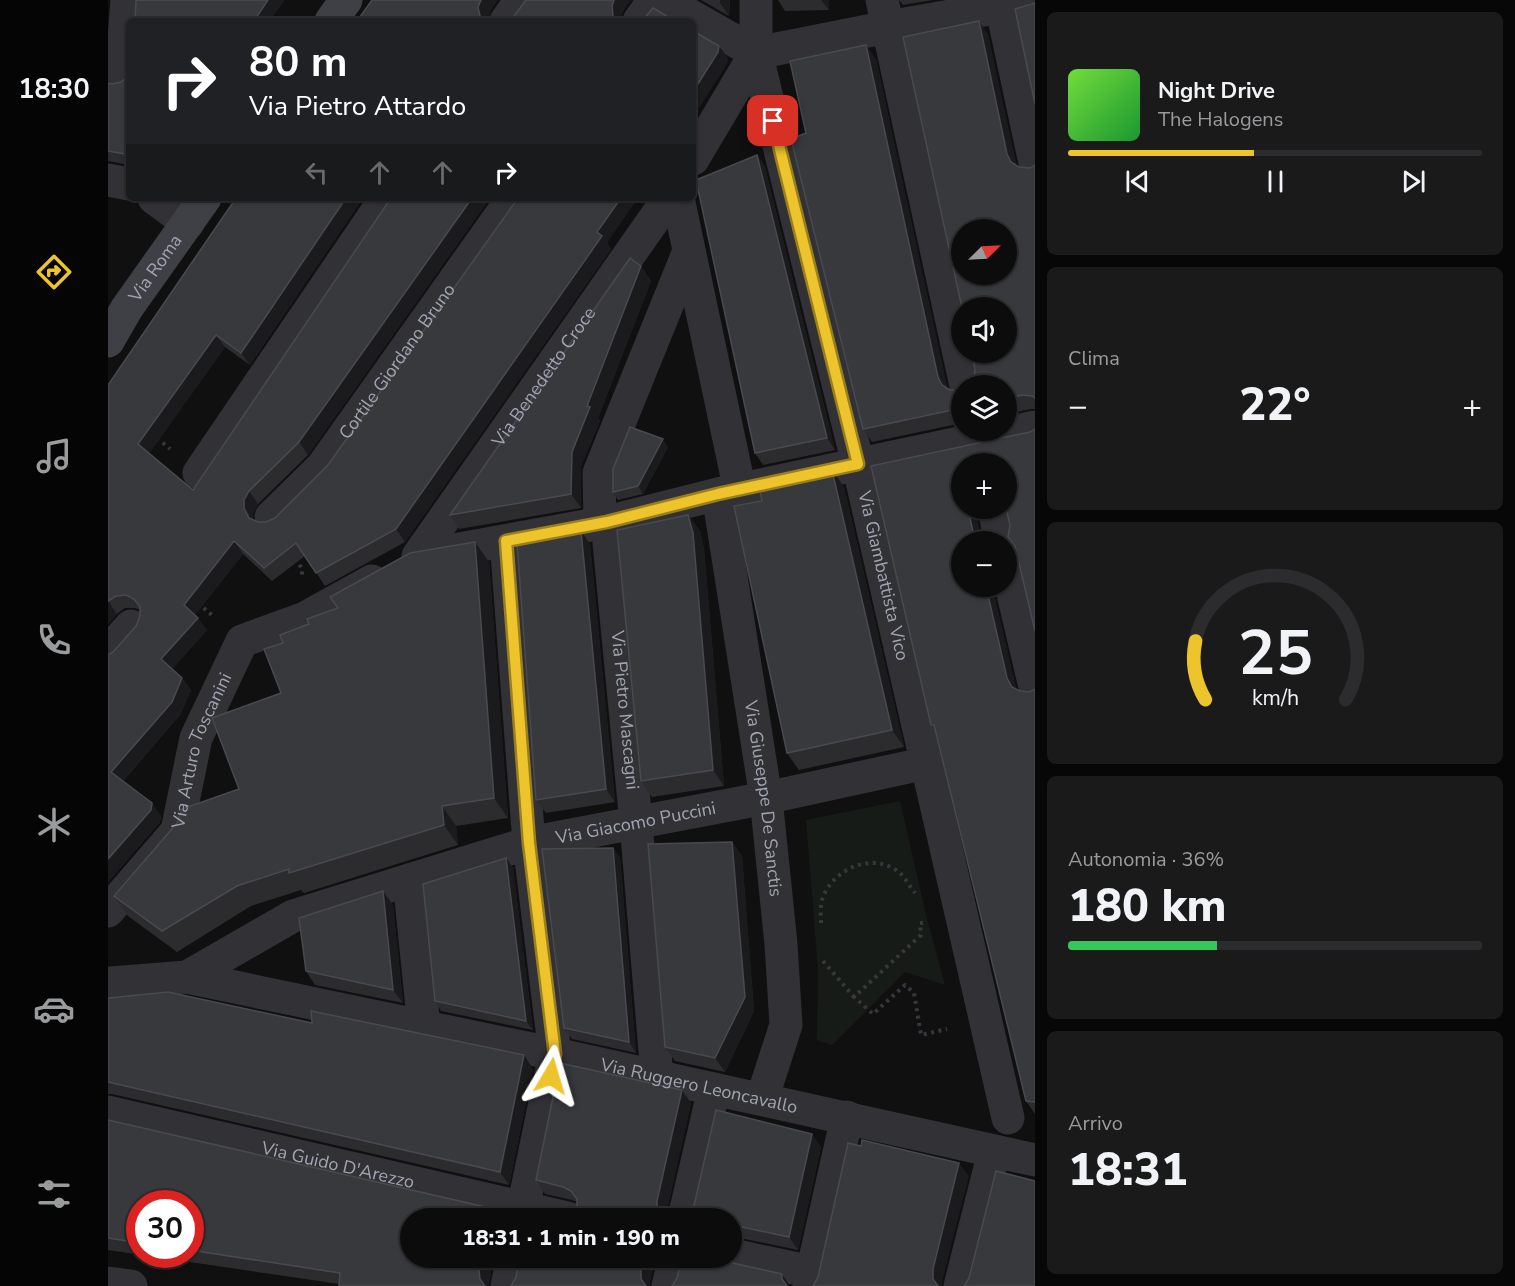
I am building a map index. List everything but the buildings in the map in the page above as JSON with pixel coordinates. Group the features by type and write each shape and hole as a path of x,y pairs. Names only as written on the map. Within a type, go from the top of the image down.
{"main road":[{"path":"333,18 346,0"},
{"name":"Via Roma","path":"108,341 118,304 196,211"}],"street":[{"path":"120,78 127,0"},
{"path":"509,18 521,0"},
{"path":"641,18 654,0"},
{"path":"663,0 695,18"},
{"name":"Via Giambattista Vico","path":"756,0 756,53 858,464 1008,1118"},
{"path":"696,154 756,53 885,13 1035,1"},
{"path":"1001,3 1035,163"},
{"path":"885,13 964,375"},
{"path":"696,19 756,53"},
{"path":"108,180 126,183"},
{"path":"164,201 196,211"},
{"path":"199,474 384,201"},
{"name":"Cortile Giordano Bruno","path":"271,516 322,467 511,201"},
{"name":"Via Benedetto Croce","path":"418,556 667,201"},
{"name":"Via Giuseppe De Sanctis","path":"679,201 729,493 766,798 781,944 786,1025 762,1099"},
{"path":"603,523 599,473 688,251"},
{"path":"242,641 304,618 418,556 603,523 858,464 979,444 1035,427"},
{"name":"Via Pietro Mascagni","path":"603,523 636,823 657,1077"},
{"path":"506,541 529,843 555,1054 523,1208"},
{"path":"1014,597 1035,687"},
{"path":"108,652 131,626"},
{"name":"Via Arturo Toscanini","path":"108,911 177,831 195,738 242,641"},
{"name":"Via Giacomo Puccini","path":"187,977 293,916 529,843 766,798 927,763"},
{"path":"409,880 424,1027"},
{"path":"108,986 111,983 187,977"},
{"name":"Via Ruggero Leoncavallo","path":"187,977 847,1117 1035,1160"},
{"path":"686,1208 714,1089"},
{"name":"Via Guido D'Arezzo","path":"108,1112 502,1208"},
{"path":"742,1258 811,1279 847,1117"},
{"path":"960,1286 994,1152"},
{"path":"507,1286 511,1268"},
{"path":"668,1286 672,1268"},
{"path":"108,1283 131,1286"}],"path":[{"path":"154,435 199,474"},
{"path":"271,516 302,569 304,618"},
{"path":"198,602 242,641"},
{"path":"917,904 915,894 901,875 889,866 868,861 847,869 831,882 822,901 822,959 873,1014 905,985 914,993 921,1035 985,1019"},
{"path":"920,923 960,908"},
{"path":"854,996 921,935 918,914"},
{"path":"781,944 821,943"}],"shaded area":[{"path":"900,801 926,915 945,985 905,972 832,1045 817,1040 818,969 806,820"}],"route":[{"path":"551,1076 555,1054 529,843 506,541 607,522 718,494 858,464 773,121"}]}
